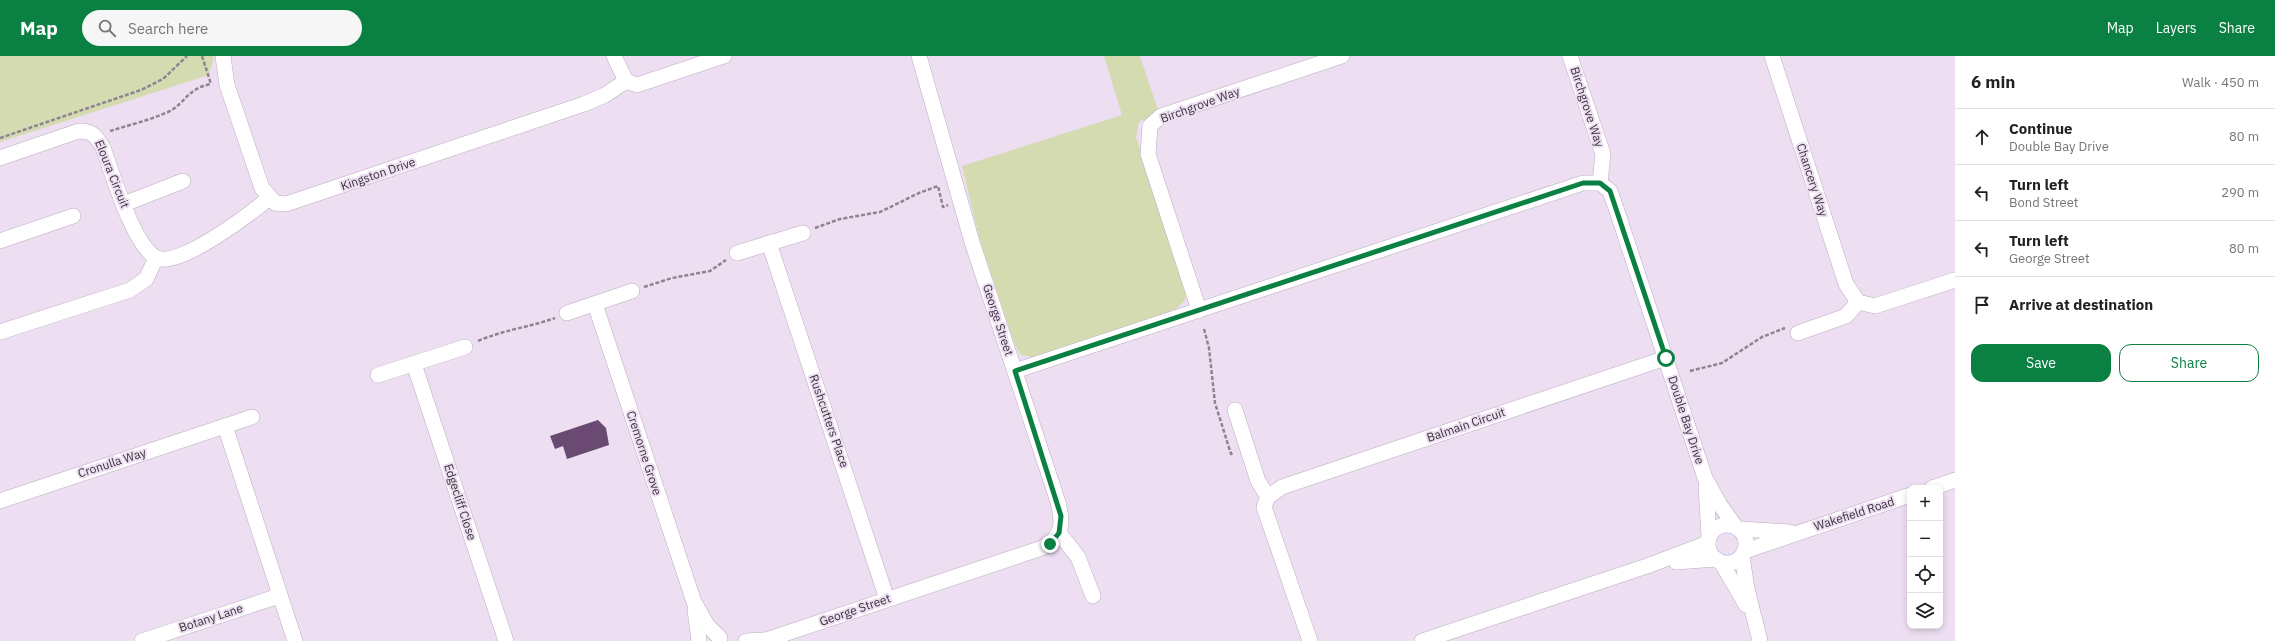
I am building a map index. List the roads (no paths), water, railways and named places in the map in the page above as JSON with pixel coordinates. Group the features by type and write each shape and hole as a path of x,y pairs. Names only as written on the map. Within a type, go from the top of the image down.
{"street":[{"path":"0,332 130,290 146,280 156,258 165,261 178,258 246,217 269,198 262,188 227,85 223,56"},
{"path":"614,56 626,81 637,85 724,56"},
{"name":"George Street","path":"746,641 764,641 1042,548 1056,539 1059,533 1061,516 1058,502 961,202 919,56"},
{"name":"Birchgrove Way","path":"1199,310 1148,154 1150,126 1161,116 1342,56"},
{"name":"Birchgrove Way","path":"1570,56 1603,154 1600,183"},
{"name":"Chancery Way","path":"1772,56 1846,284 1858,302"},
{"name":"Kingston Drive","path":"269,198 275,203 286,204 296,202 584,104 605,95 626,81"},
{"name":"Eloura Circuit","path":"0,158 79,131 89,131 96,136 103,148 137,237 156,258"},
{"path":"124,204 183,181"},
{"path":"1015,371 1583,183 1600,183"},
{"name":"Double Bay Drive","path":"1600,183 1610,191 1617,210 1706,478 1720,505 1737,527"},
{"path":"0,241 73,216"},
{"path":"737,253 803,233"},
{"name":"Rushcutters Place","path":"770,243 887,599"},
{"path":"1798,333 1846,316 1858,302 1875,306 1955,280"},
{"path":"567,313 632,291"},
{"name":"Cremorne Grove","path":"595,304 694,602 706,625 725,640"},
{"path":"378,375 465,347"},
{"name":"Balmain Circuit","path":"1268,497 1282,487 1666,358"},
{"name":"Edgecliff Close","path":"414,364 506,641"},
{"path":"1235,410 1258,481 1268,497 1264,507 1310,641"},
{"name":"Cronulla Way","path":"0,501 252,417"},
{"path":"225,426 279,596 295,641"},
{"name":"Double Bay Drive","path":"1706,478 1709,540"},
{"path":"1941,485 1955,480"},
{"name":"Wakefield Road","path":"1744,554 1797,532 1907,496"},
{"path":"1753,616 1718,560 1711,554 1709,540 1712,531 1722,525 1737,527 1746,540 1744,554 1753,616 1760,641"},
{"name":"Wakefield Road","path":"1737,527 1797,532"},
{"path":"1059,533 1078,557 1093,596"},
{"path":"1422,641 1647,566 1709,540"},
{"path":"1647,566 1698,559 1733,562 1744,554"},
{"name":"Botany Lane","path":"142,641 279,596"},
{"name":"Cremorne Grove","path":"694,602 700,641"},
{"path":"700,641 709,638 725,640"}]}
